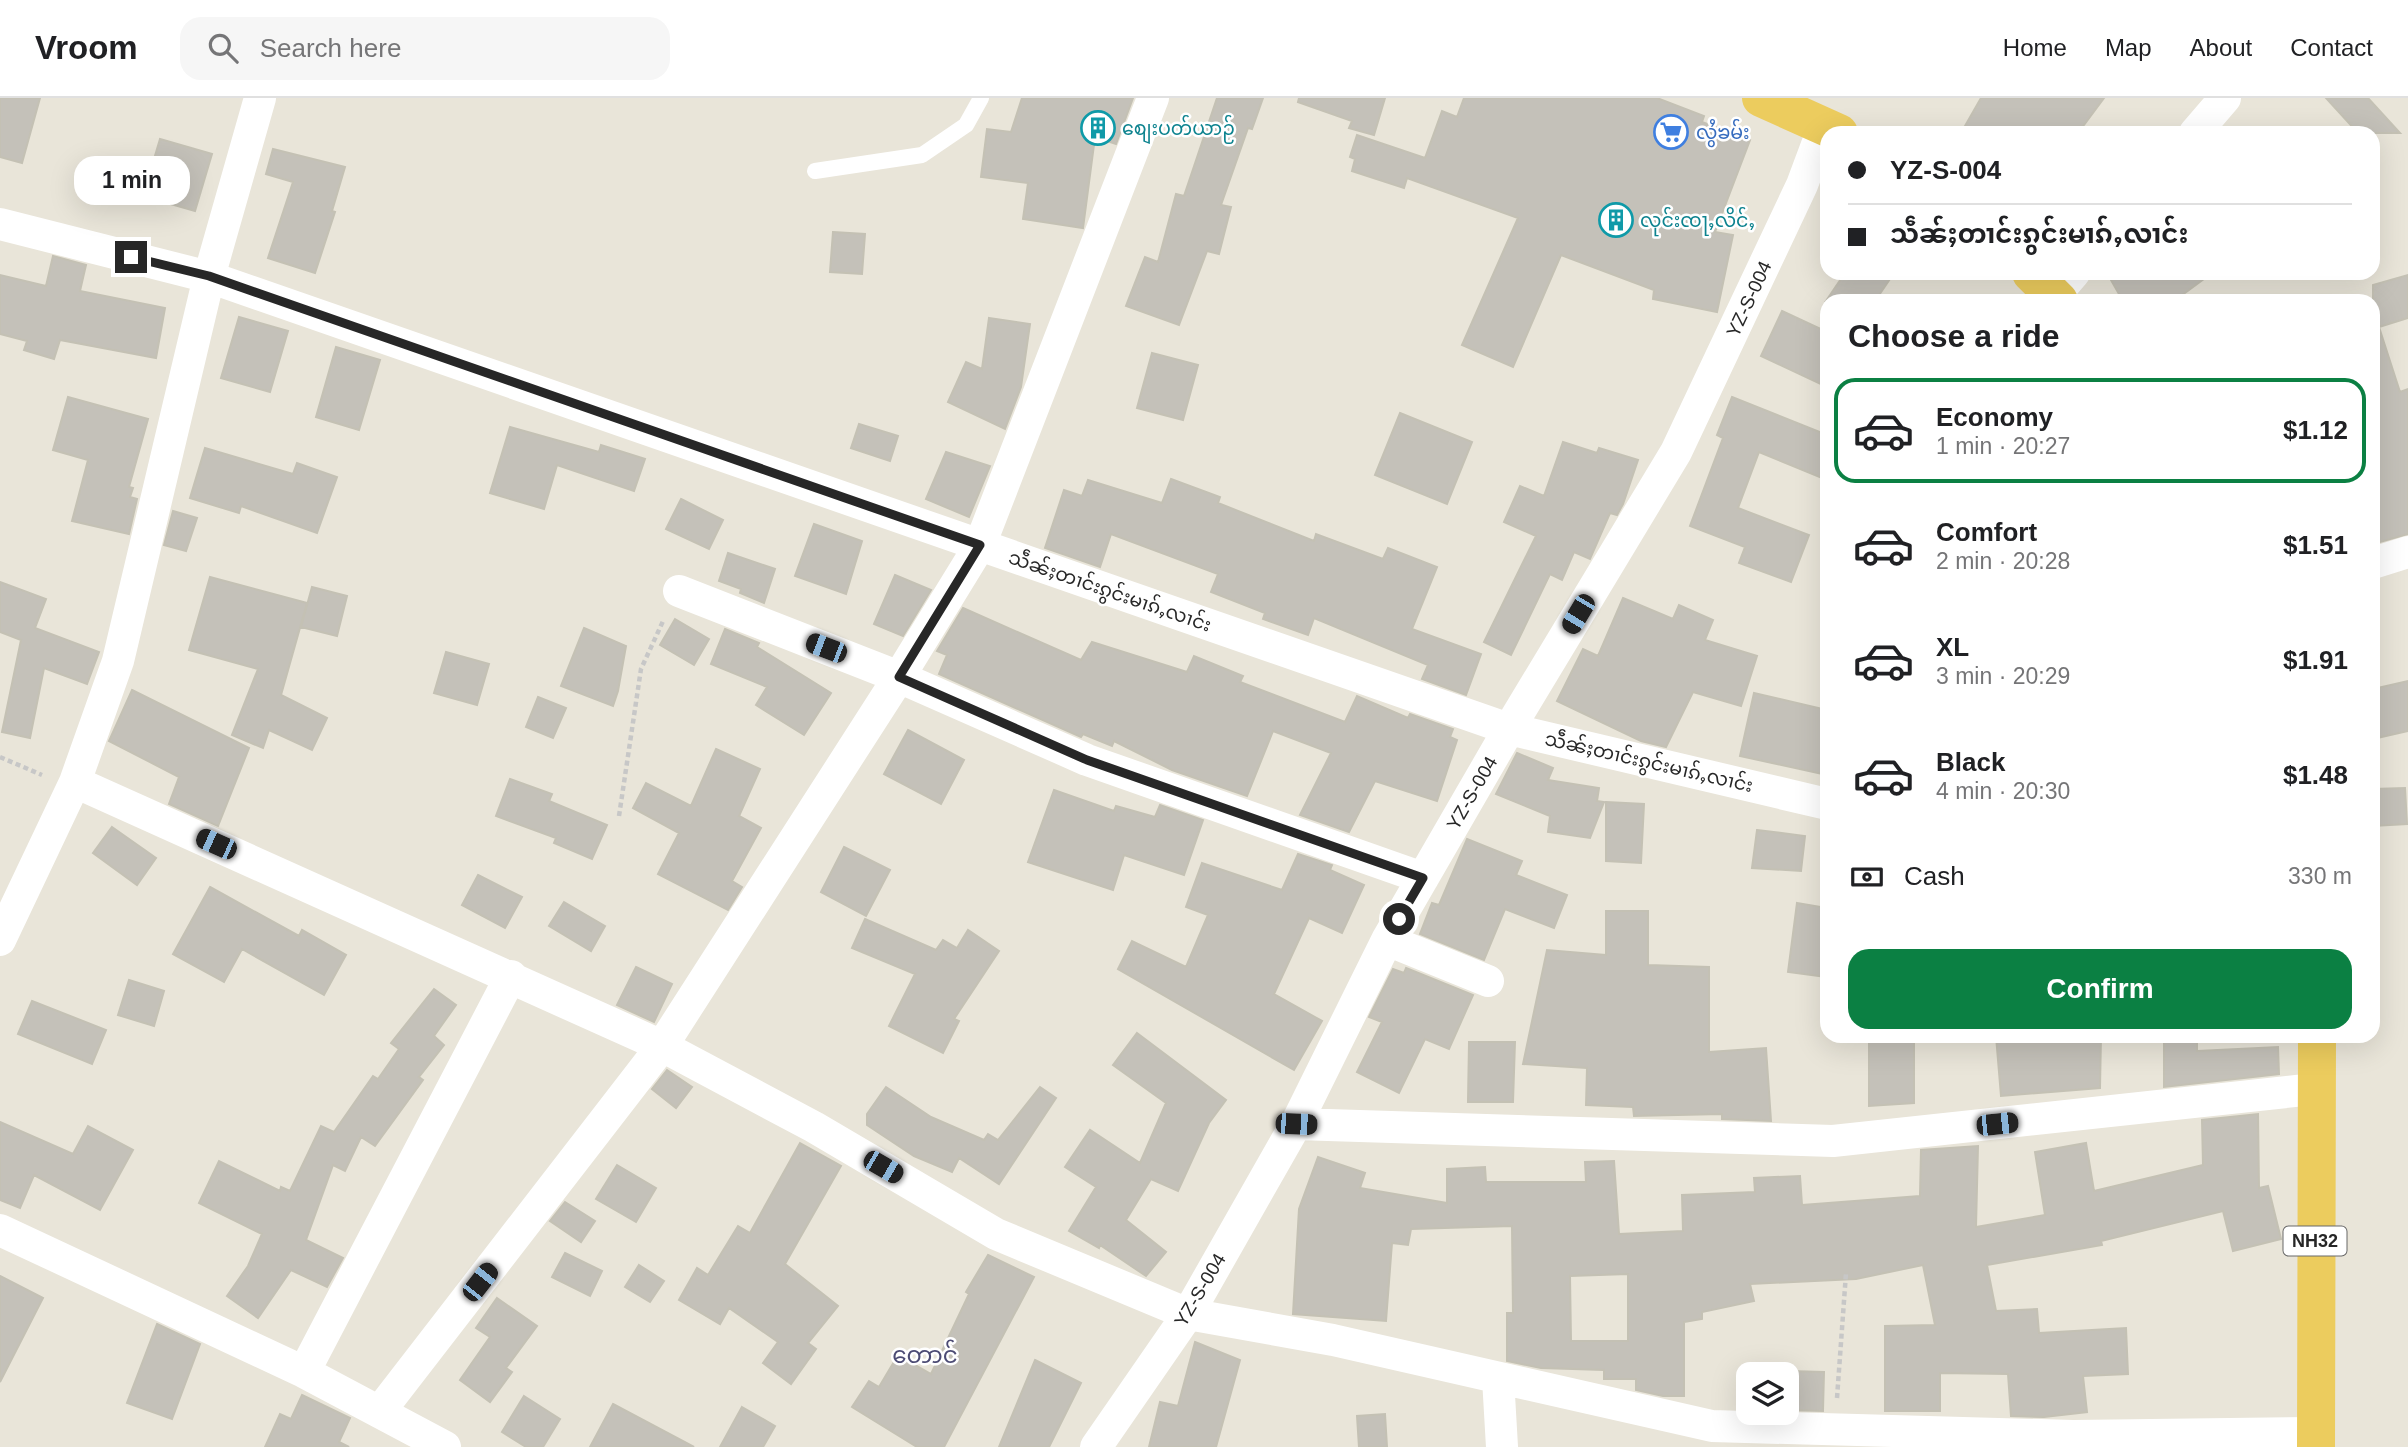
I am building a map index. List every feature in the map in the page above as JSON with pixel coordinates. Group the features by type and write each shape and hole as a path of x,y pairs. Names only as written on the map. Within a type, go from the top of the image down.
{"highway":[{"path":"1761,98 1822,126"},
{"name":"NH32","path":"2315,1440 2314,1089 2317,1043"}],"street":[{"path":"0,940 74,785 118,661 209,276 260,98"},
{"path":"380,1411 662,1046 899,677 980,545 1153,98"},
{"path":"2201,126 2225,98"},
{"name":"YZ-S-004","path":"1096,1447 1188,1314 1296,1124 1387,940 1509,729 1676,452 1820,151"},
{"name":"သဵၼ်ႈတၢင်းၵွင်းမၢၵ်ႇလၢင်း","path":"0,224 209,276 1509,729 1820,802"},
{"path":"2380,561 2408,552"},
{"path":"678,591 899,677 1087,760 1423,878"},
{"path":"74,785 511,976 662,1046 814,1127 996,1234 1188,1314 1333,1340 1712,1426 2315,1440"},
{"path":"1387,940 1489,981"},
{"path":"304,1372 511,976"},
{"path":"1296,1124 1833,1141 2314,1089"},
{"path":"0,1230 304,1372 445,1447"},
{"path":"1498,1378 1502,1447"}],"lane":[{"path":"816,171 922,155 966,125 981,98"}],"path":[{"path":"619,816 641,669 678,591"},
{"path":"0,757 74,785"},
{"path":"1835,1430 1846,1273"}],"building":[{"path":"0,98 40,98 22,163 0,157"},
{"path":"1022,98 1133,98 1116,144 1095,137 1083,228 1023,219 1028,183 981,177 987,129 1011,132"},
{"path":"1217,98 1263,98 1252,129 1248,128 1221,205 1231,207 1219,254 1207,251 1179,325 1126,306 1145,257 1158,262 1176,194 1184,196"},
{"path":"1299,98 1385,98 1374,135 1349,128 1352,121 1298,102"},
{"path":"1464,98 1657,98 1704,116 1702,122 1750,140 1715,232 1733,235 1717,312 1653,299 1654,290 1561,255 1513,367 1462,345 1518,218 1407,178 1404,188 1352,171 1355,159 1350,157 1357,135 1425,158 1442,111 1457,117"},
{"path":"1981,98 2104,98 2083,126 1965,126"},
{"path":"2326,98 2368,98 2400,133 2380,133 2380,126 2352,126"},
{"path":"160,139 212,154 195,211 143,196"},
{"path":"273,149 345,167 332,211 335,212 315,273 268,258 293,182 266,174"},
{"path":"833,232 865,234 862,274 830,272"},
{"path":"53,256 86,265 80,291 165,308 156,358 60,340 54,359 24,350 27,341 0,334 0,275 46,286"},
{"path":"2408,275 2408,318 2380,327 2380,294 2373,294 2373,285"},
{"path":"1840,280 1889,280 1880,294 1831,294"},
{"path":"2111,280 2202,280 2184,294 2119,294"},
{"path":"1782,311 1820,329 1820,384 1761,356"},
{"path":"239,317 288,331 270,392 221,378"},
{"path":"989,318 1030,324 1021,387 1005,429 948,402 966,362 982,369"},
{"path":"2380,330 2400,392 2408,389 2408,534 2380,542"},
{"path":"336,347 380,360 359,430 316,417"},
{"path":"1152,353 1198,365 1183,420 1137,408"},
{"path":"68,397 148,419 129,487 133,488 130,497 137,499 129,534 72,521 88,460 53,450"},
{"path":"1732,397 1820,432 1820,477 1759,452 1738,508 1809,535 1791,582 1739,563 1745,547 1690,526 1723,438 1717,435"},
{"path":"1400,413 1472,442 1447,504 1375,475"},
{"path":"859,424 898,436 890,461 851,448"},
{"path":"510,427 599,452 601,445 645,459 634,491 557,465 544,509 490,493"},
{"path":"1563,442 1597,453 1599,448 1638,460 1623,504 1617,515 1610,513 1590,559 1574,552 1562,580 1550,574 1511,655 1484,642 1536,536 1504,522 1520,486 1544,496"},
{"path":"205,448 293,474 297,463 337,477 317,533 241,506 239,513 190,498"},
{"path":"946,452 990,466 969,517 926,499"},
{"path":"1171,479 1220,497 1218,503 1314,541 1316,534 1383,559 1388,548 1437,567 1412,629 1481,654 1466,695 1422,679 1428,665 1314,618 1308,635 1263,619 1265,613 1211,592 1218,574 1111,534 1100,567 1045,548 1064,490 1082,496 1088,480 1162,503"},
{"path":"681,499 723,520 709,549 666,529"},
{"path":"173,511 197,518 186,551 164,545"},
{"path":"814,524 862,541 846,594 795,576"},
{"path":"728,553 775,569 764,603 740,593 741,589 719,581"},
{"path":"895,575 931,590 903,636 874,624"},
{"path":"210,577 307,603 281,695 327,718 312,750 269,730 263,748 232,735 258,669 189,650"},
{"path":"0,582 46,599 35,628 99,652 87,684 44,668 30,738 2,732 21,640 0,632"},
{"path":"312,587 347,596 337,636 301,627"},
{"path":"1623,598 1673,619 1679,605 1713,620 1705,640 1757,656 1741,706 1693,692 1666,747 1641,741 1557,701 1583,649 1598,656"},
{"path":"963,608 1081,660 1092,642 1187,672 1194,656 1243,676 1240,682 1345,722 1357,696 1408,718 1410,714 1453,729 1450,737 1457,740 1437,801 1375,781 1349,832 1300,815 1331,753 1273,731 1247,796 1172,770 1114,741 1112,746 1083,734 1081,737 939,674 947,655 937,651"},
{"path":"675,619 709,639 694,665 660,645"},
{"path":"584,628 626,646 613,706 561,686"},
{"path":"725,629 759,643 757,647 831,693 804,735 756,705 767,687 711,664"},
{"path":"446,652 489,664 477,705 434,693"},
{"path":"2408,681 2408,731 2380,737 2380,687"},
{"path":"132,690 249,748 218,826 169,804 179,777 109,741"},
{"path":"1754,693 1820,708 1820,773 1740,756"},
{"path":"538,697 566,708 553,738 526,727"},
{"path":"908,730 964,760 941,804 884,774"},
{"path":"716,749 760,769 739,816 761,828 732,881 742,887 728,910 658,874 679,833 633,808 646,783 691,806"},
{"path":"1517,753 1553,768 1548,780 1599,788 1597,801 1604,802 1590,838 1548,832 1550,816 1496,794"},
{"path":"510,779 552,794 549,801 607,825 592,859 554,843 556,838 496,816"},
{"path":"2405,788 2407,824 2380,826 2380,789"},
{"path":"1054,790 1114,811 1116,806 1155,817 1160,805 1203,820 1184,875 1124,855 1113,890 1028,862"},
{"path":"1606,802 1644,804 1641,863 1606,861"},
{"path":"112,827 156,858 137,885 93,853"},
{"path":"1757,830 1805,836 1801,871 1752,868"},
{"path":"1467,839 1522,861 1516,875 1567,895 1554,928 1505,909 1484,960 1420,934 1432,903 1439,905"},
{"path":"844,847 890,870 866,916 821,892"},
{"path":"1298,854 1332,865 1330,870 1364,885 1342,933 1309,918 1274,994 1322,1021 1294,1070 1118,969 1132,941 1186,967 1208,915 1186,907 1202,863 1282,890"},
{"path":"478,875 522,897 505,928 462,905"},
{"path":"210,887 299,936 302,930 346,955 324,995 242,949 224,982 173,954"},
{"path":"564,902 605,926 591,951 549,926"},
{"path":"1797,903 1820,907 1820,976 1788,972"},
{"path":"1606,911 1648,911 1648,965 1709,967 1709,1052 1766,1048 1771,1121 1722,1119 1722,1114 1634,1116 1633,1107 1586,1105 1587,1068 1523,1064 1547,950 1606,955"},
{"path":"865,919 936,950 943,940 957,948 968,930 999,951 954,1019 959,1021 943,1053 889,1026 915,974 852,948"},
{"path":"636,967 672,984 654,1022 617,1005"},
{"path":"1406,968 1473,995 1449,1049 1425,1039 1399,1093 1357,1072 1382,1022 1369,1017 1393,969 1404,973"},
{"path":"129,980 164,991 154,1026 118,1015"},
{"path":"434,989 456,1005 434,1036 444,1045 419,1077 423,1080 375,1146 361,1137 345,1171 333,1165 306,1240 343,1258 327,1287 291,1270 258,1318 227,1296 248,1266 262,1234 199,1203 219,1161 280,1191 281,1187 290,1191 321,1126 334,1132 373,1076 378,1079 399,1049 391,1043"},
{"path":"32,1001 106,1030 92,1064 18,1034"},
{"path":"1137,1033 1226,1100 1209,1123 1178,1191 1151,1179 1126,1220 1166,1252 1146,1276 1100,1245 1099,1248 1069,1231 1096,1187 1065,1167 1090,1130 1140,1163 1166,1103 1113,1065"},
{"path":"1469,1042 1515,1042 1513,1102 1468,1102"},
{"path":"1869,1043 1914,1043 1914,1103 1869,1106"},
{"path":"1997,1043 2101,1043 2100,1088 2001,1096"},
{"path":"2164,1043 2197,1043 2197,1051 2278,1047 2279,1074 2164,1087"},
{"path":"667,1070 692,1087 676,1108 652,1089"},
{"path":"886,1087 931,1117 984,1140 988,1134 998,1140 1040,1087 1056,1098 999,1184 959,1158 952,1172 914,1156 867,1125 867,1114"},
{"path":"2258,1114 2259,1188 2268,1186 2281,1239 2233,1251 2223,1211 2101,1241 2102,1245 1987,1265 1996,1311 2037,1309 2039,1333 2126,1328 2128,1374 2083,1376 2087,1412 2044,1417 2011,1416 2008,1374 1940,1373 1940,1411 1885,1411 1885,1326 1935,1325 1923,1265 1856,1279 1750,1284 1754,1301 1702,1312 1702,1319 1684,1322 1684,1396 1663,1396 1636,1390 1636,1379 1604,1379 1604,1370 1541,1368 1507,1361 1507,1313 1513,1313 1512,1226 1411,1229 1408,1245 1392,1243 1386,1321 1293,1314 1299,1209 1318,1157 1365,1173 1360,1188 1447,1203 1447,1169 1485,1167 1486,1182 1586,1182 1585,1162 1614,1161 1619,1234 1683,1231 1682,1195 1755,1192 1754,1178 1800,1176 1802,1205 1920,1196 1921,1150 1978,1146 1976,1227 2045,1215 2035,1152 2086,1143 2094,1191 2203,1165 2202,1120","holes":["1628,1274 1628,1341 1571,1341 1570,1276"]},
{"path":"0,1122 73,1154 88,1126 133,1150 100,1210 34,1175 20,1208 0,1200"},
{"path":"800,1143 841,1166 785,1264 838,1306 808,1343 816,1349 791,1384 763,1363 778,1342 729,1308 720,1324 679,1300 697,1268 708,1275 738,1226 750,1233"},
{"path":"617,1165 656,1188 636,1222 596,1199"},
{"path":"565,1202 595,1221 581,1242 550,1221"},
{"path":"565,1253 602,1271 590,1296 552,1277"},
{"path":"988,1255 1034,1277 944,1447 917,1447 852,1407 869,1381 879,1387 898,1355 931,1374 969,1294 966,1292"},
{"path":"639,1265 664,1281 650,1302 625,1287"},
{"path":"0,1276 43,1298 0,1382"},
{"path":"497,1298 537,1326 506,1368 512,1372 490,1402 460,1380 490,1337 476,1328"},
{"path":"157,1324 200,1344 172,1419 127,1403"},
{"path":"1195,1342 1240,1360 1216,1447 1149,1447 1160,1402 1178,1406"},
{"path":"1035,1360 1081,1383 1049,1447 999,1447"},
{"path":"1799,1371 1824,1372 1823,1411 1799,1410"},
{"path":"302,1395 350,1418 339,1442 349,1447 265,1447 280,1414 291,1419"},
{"path":"524,1396 560,1419 543,1447 526,1447 502,1432"},
{"path":"613,1404 694,1447 590,1447"},
{"path":"742,1407 775,1426 763,1447 720,1447"},
{"path":"1385,1414 1387,1447 1359,1447 1357,1416"}],"place":[{"name":"စျေးပတ်ယာဉ်","path":"1098,128"},
{"name":"လွႆၶမ်း","path":"1671,132"},
{"name":"လုင်းၸႃႇလိင်ႇ","path":"1616,220"}],"district":[{"name":"တောင်","path":"925,1355"}],"route":[{"path":"131,257 209,276 980,545 899,677 1087,760 1423,878 1399,919"}]}
